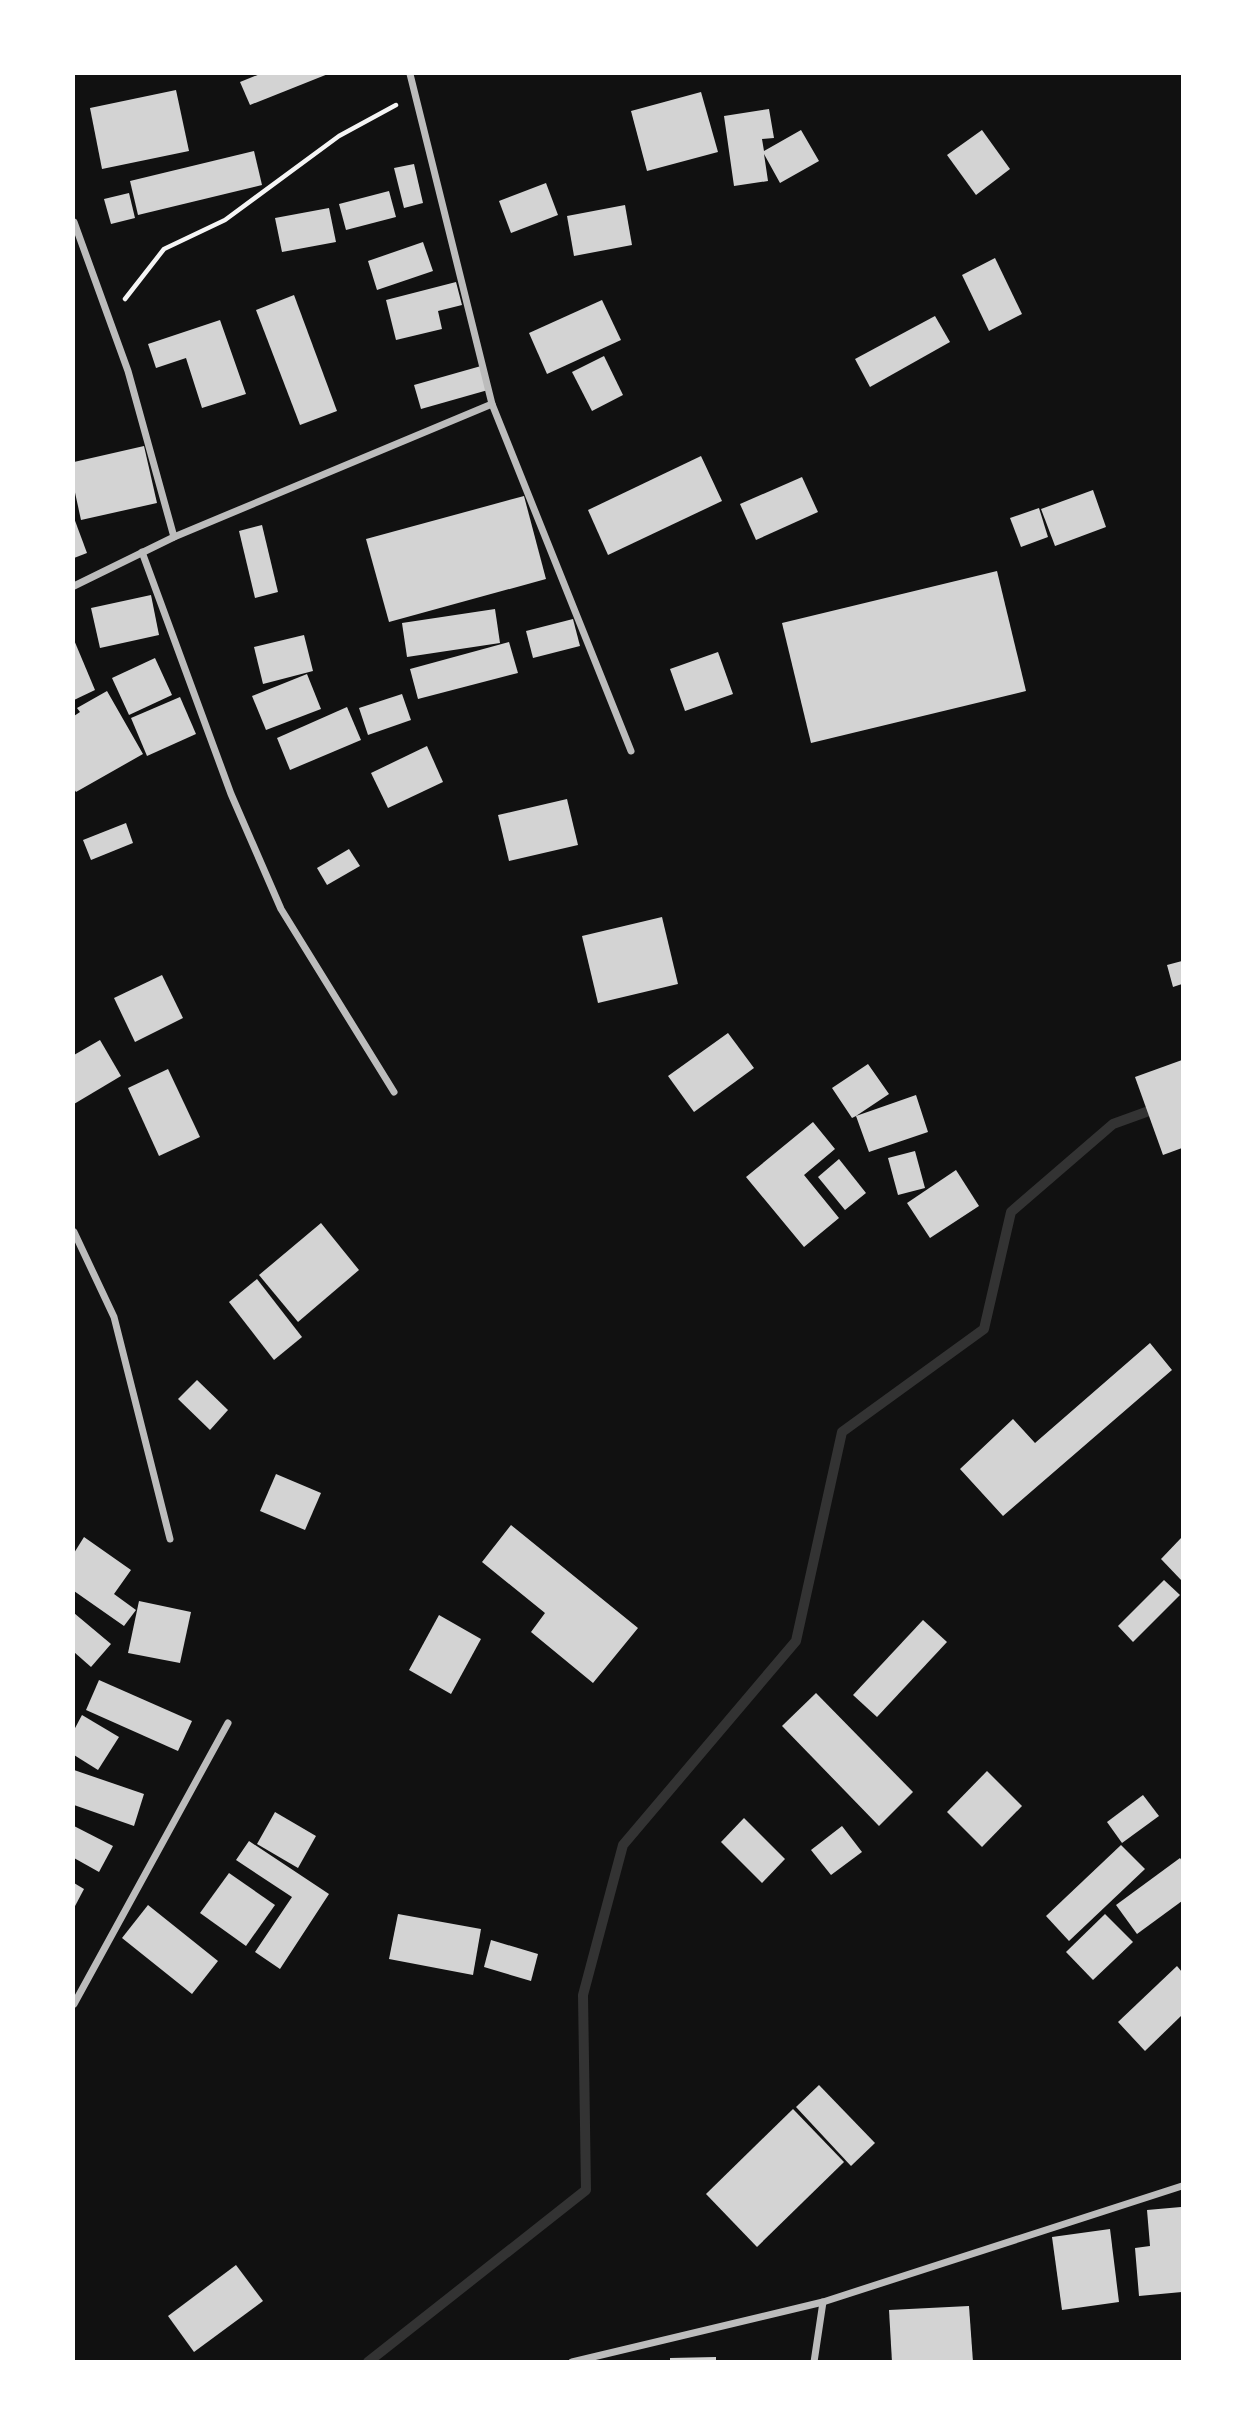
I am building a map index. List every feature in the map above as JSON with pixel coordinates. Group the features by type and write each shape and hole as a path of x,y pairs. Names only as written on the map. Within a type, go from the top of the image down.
{"street":[{"path":"410,74 492,404 631,751"},
{"path":"74,222 128,372 174,537"},
{"path":"74,586 174,537 492,404"},
{"path":"142,552 231,794 281,909 394,1092"},
{"path":"74,1233 114,1317 170,1539"},
{"path":"74,2004 228,1723"},
{"path":"572,2361 822,2302 1182,2186"},
{"path":"814,2361 822,2302"}],"path":[{"path":"109,318 164,249 225,220 339,136 415,94"}],"building":[{"path":"260,74 328,74 250,105 240,82"},
{"path":"176,90 189,151 102,169 90,108"},
{"path":"701,92 718,152 647,171 631,111"},
{"path":"769,109 774,138 762,139 764,151 801,130 819,161 780,183 764,154 768,181 734,186 724,116"},
{"path":"982,130 1010,169 976,195 947,155"},
{"path":"254,151 262,185 138,215 130,181"},
{"path":"414,164 423,203 404,208 394,168"},
{"path":"546,183 558,215 511,233 499,201"},
{"path":"389,191 396,217 346,230 339,204"},
{"path":"129,193 135,218 111,224 104,199"},
{"path":"625,205 632,245 574,256 567,216"},
{"path":"329,208 336,242 282,252 275,218"},
{"path":"423,242 433,271 377,290 368,261"},
{"path":"995,258 1022,314 989,331 962,275"},
{"path":"456,282 462,305 438,311 442,329 396,340 386,300"},
{"path":"294,295 337,411 300,425 256,310"},
{"path":"602,300 621,340 547,374 529,333"},
{"path":"935,316 950,342 870,387 855,359"},
{"path":"220,320 246,394 202,408 186,358 156,368 148,344"},
{"path":"604,356 623,395 592,411 572,372"},
{"path":"481,366 488,390 421,409 414,385"},
{"path":"144,446 157,503 81,520 74,488 74,462"},
{"path":"701,456 722,501 608,555 588,510"},
{"path":"802,477 818,512 756,540 740,504"},
{"path":"1093,490 1106,527 1055,546 1041,509"},
{"path":"524,496 546,579 389,622 366,539"},
{"path":"1039,508 1048,537 1021,547 1010,518"},
{"path":"74,518 87,553 74,558"},
{"path":"262,525 278,592 255,598 239,531"},
{"path":"997,571 1026,691 811,743 782,623"},
{"path":"151,595 159,635 100,648 91,608"},
{"path":"495,609 500,643 407,657 402,623"},
{"path":"573,619 580,646 533,658 526,631"},
{"path":"304,635 313,671 263,684 254,647"},
{"path":"74,640 95,690 74,700"},
{"path":"509,642 518,673 418,699 410,669"},
{"path":"718,652 733,694 685,711 670,669"},
{"path":"155,658 172,695 129,715 112,678"},
{"path":"307,674 321,709 266,730 252,696"},
{"path":"107,691 143,754 76,792 74,716 80,712 77,708"},
{"path":"402,694 411,720 368,735 359,708"},
{"path":"180,697 196,734 147,756 131,718"},
{"path":"347,707 361,740 290,770 277,738"},
{"path":"427,746 443,782 388,808 371,773"},
{"path":"567,799 578,845 509,861 498,815"},
{"path":"126,823 133,843 91,860 83,840"},
{"path":"349,849 360,866 327,885 317,868"},
{"path":"662,917 678,984 598,1003 582,936"},
{"path":"1182,961 1182,984 1173,987 1167,965"},
{"path":"162,975 183,1018 135,1042 114,998"},
{"path":"728,1033 754,1068 694,1112 668,1076"},
{"path":"100,1040 121,1076 74,1104 74,1055"},
{"path":"1182,1060 1182,1148 1163,1155 1135,1077"},
{"path":"868,1064 889,1094 852,1118 832,1088"},
{"path":"168,1069 200,1137 159,1156 128,1088"},
{"path":"916,1095 928,1132 869,1152 856,1116"},
{"path":"813,1122 835,1149 804,1175 839,1218 804,1247 746,1177"},
{"path":"915,1151 925,1188 898,1195 888,1158"},
{"path":"839,1159 866,1193 845,1210 818,1177"},
{"path":"956,1170 979,1206 930,1238 907,1203"},
{"path":"321,1223 359,1270 298,1322 259,1275"},
{"path":"257,1279 302,1337 274,1360 229,1302"},
{"path":"1150,1343 1172,1370 1003,1516 960,1469 1013,1419 1035,1443"},
{"path":"197,1380 228,1410 210,1430 178,1399"},
{"path":"276,1474 321,1493 305,1530 260,1511"},
{"path":"511,1525 638,1628 593,1683 531,1632 545,1613 482,1562"},
{"path":"84,1537 131,1570 114,1594 136,1610 124,1626 74,1591 74,1553"},
{"path":"1182,1537 1182,1581 1161,1559"},
{"path":"1164,1580 1180,1595 1133,1642 1118,1626"},
{"path":"139,1601 191,1612 180,1663 128,1653"},
{"path":"74,1613 111,1644 91,1667 74,1652"},
{"path":"439,1615 481,1639 451,1694 409,1670"},
{"path":"923,1620 947,1642 877,1717 853,1695"},
{"path":"99,1680 192,1721 178,1751 86,1710"},
{"path":"816,1693 913,1792 879,1826 782,1726"},
{"path":"82,1715 119,1737 98,1770 74,1755 74,1730"},
{"path":"74,1770 144,1794 134,1826 74,1805"},
{"path":"987,1771 1022,1806 982,1847 947,1812"},
{"path":"1143,1795 1159,1816 1122,1843 1107,1822"},
{"path":"275,1812 316,1836 298,1868 257,1844"},
{"path":"744,1818 785,1859 762,1883 721,1842"},
{"path":"74,1826 113,1846 99,1872 74,1858"},
{"path":"842,1826 862,1852 831,1875 811,1850"},
{"path":"249,1841 329,1894 280,1969 255,1952 292,1897 236,1860"},
{"path":"1121,1845 1145,1869 1069,1941 1046,1916"},
{"path":"1180,1858 1182,1901 1137,1934 1116,1905"},
{"path":"229,1873 275,1905 246,1946 200,1913"},
{"path":"74,1883 84,1889 74,1908"},
{"path":"148,1905 218,1961 192,1994 122,1938"},
{"path":"398,1914 481,1929 473,1975 389,1959"},
{"path":"1105,1914 1133,1942 1093,1980 1066,1952"},
{"path":"491,1940 538,1954 531,1981 484,1967"},
{"path":"1177,1966 1182,1972 1182,2015 1145,2051 1118,2022"},
{"path":"819,2085 875,2143 851,2166 796,2107"},
{"path":"793,2109 844,2162 757,2247 706,2194"},
{"path":"1181,2207 1182,2292 1139,2296 1135,2248 1150,2246 1147,2210"},
{"path":"1110,2229 1119,2302 1062,2310 1052,2237"},
{"path":"236,2265 263,2301 194,2352 168,2316"},
{"path":"969,2306 973,2362 892,2362 889,2310"},
{"path":"716,2357 716,2362 670,2362 670,2358"}],"waterway":[{"path":"368,2362 586,2190 583,1995 623,1845 796,1641 842,1432 984,1329 1011,1212 1113,1124 1182,1099"}]}
